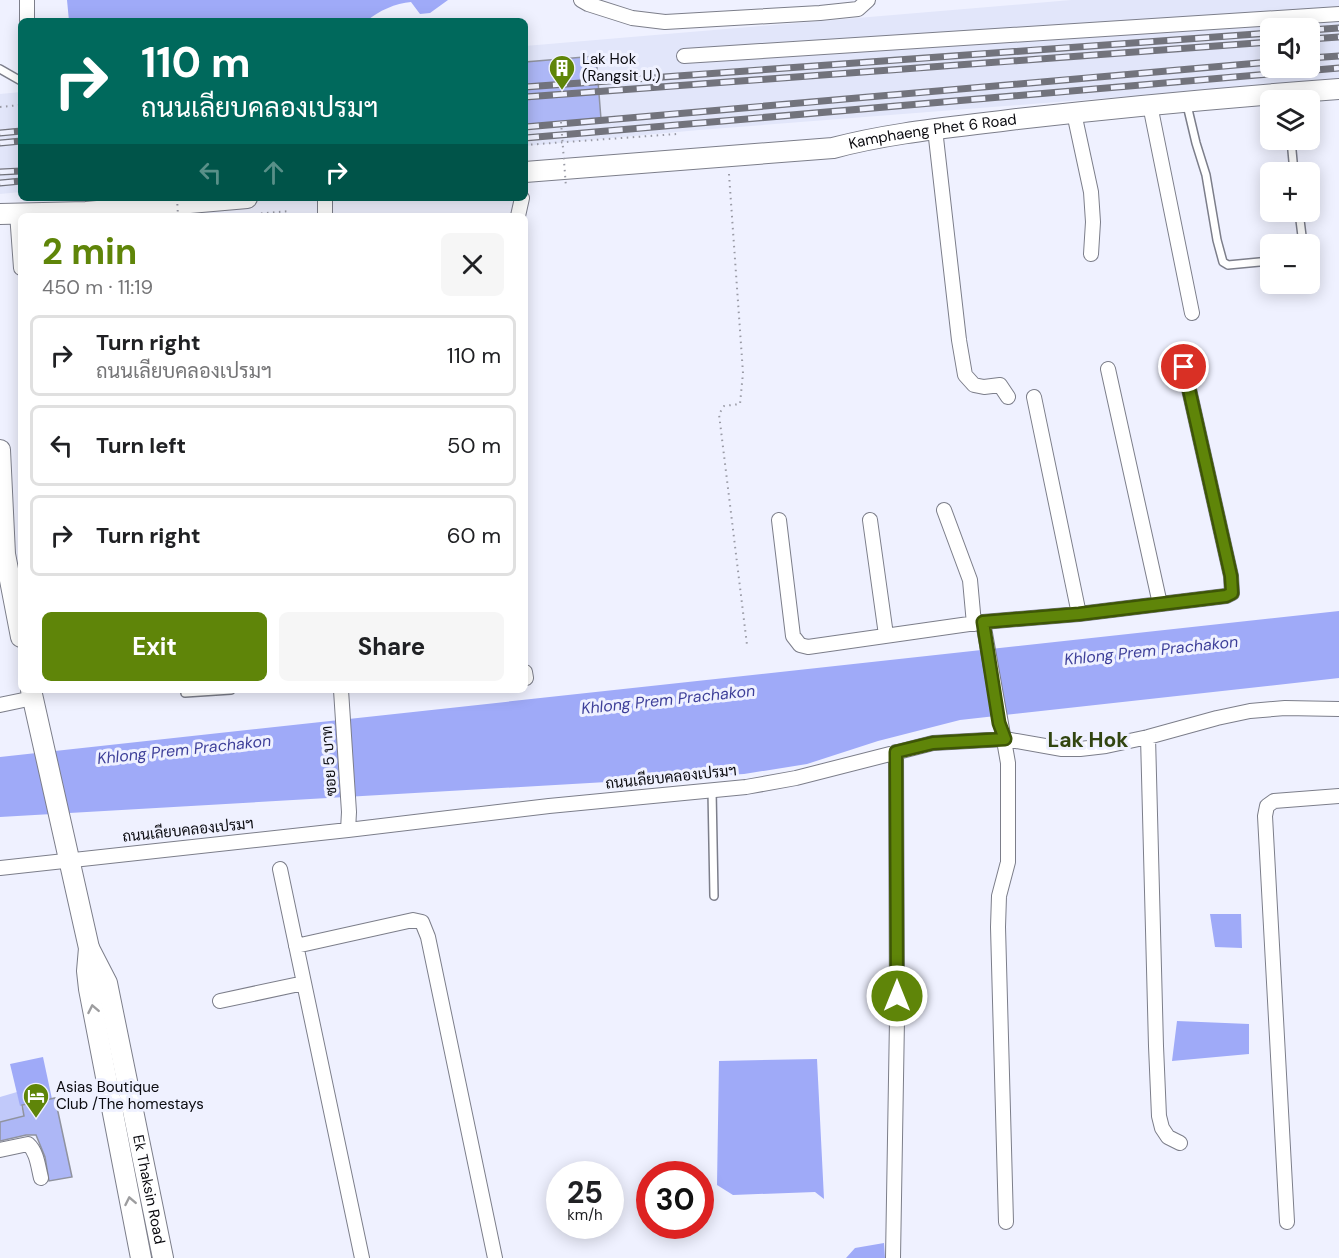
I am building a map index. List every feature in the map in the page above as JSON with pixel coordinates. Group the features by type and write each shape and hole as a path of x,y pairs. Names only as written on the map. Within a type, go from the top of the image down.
{"street":[{"path":"27,0 27,18"},
{"path":"581,0 632,18 665,22 820,14 858,9 868,0"},
{"path":"684,56 1339,14"},
{"name":"Kamphaeng Phet 6 Road","path":"1320,92 1339,89"},
{"name":"Kamphaeng Phet 6 Road","path":"528,175 833,148 860,141 935,129 1150,105 1260,98"},
{"path":"1150,105 1192,314"},
{"path":"1074,113 1091,192 1093,222 1091,254"},
{"path":"935,129 965,375 974,386 1000,386 1008,397"},
{"path":"48,213 247,206"},
{"path":"9,214 18,254"},
{"path":"779,520 793,636 800,645 808,647 886,635 981,626 1226,596 1232,593 1233,587 1184,367"},
{"path":"1108,369 1160,604"},
{"path":"1034,397 1079,614"},
{"path":"0,450 4,564 18,624"},
{"path":"944,510 970,580 999,723 1005,739 1008,763 1008,862 999,896 998,927 1006,1222"},
{"path":"870,519 886,635"},
{"name":"ซอย 5 บาท","path":"341,693 349,812 348,830"},
{"path":"0,705 32,694"},
{"name":"Ek Thaksin Road","path":"32,694 89,948 107,983 163,1258"},
{"name":"ถนนเลียบคลองเปรมฯ","path":"0,868 549,806 712,790 796,778 933,743 1005,739 1062,749 1106,746 1250,711 1285,708 1339,709"},
{"path":"1148,737 1159,1116 1162,1128 1168,1137 1180,1143"},
{"path":"893,1258 897,1019 896,752"},
{"path":"1287,1222 1265,816 1267,806 1274,801 1339,796"},
{"path":"280,869 362,1258"},
{"path":"296,946 413,920 422,922 428,937 495,1258"},
{"name":"Ek Thaksin Road","path":"89,948 87,971 89,989 141,1258"},
{"path":"220,1001 304,983"},
{"path":"0,1150 28,1144 35,1155 40,1178"}],"lane":[{"path":"0,69 18,79"},
{"path":"1186,102 1206,175 1223,262 1228,265 1260,262"},
{"path":"712,790 714,896"}],"path":[{"path":"0,107 18,105"},
{"path":"561,122 566,187"},
{"path":"528,145 678,134"},
{"path":"728,157 743,373 740,404 724,406 719,414 747,645"},
{"path":"247,206 290,211"}],"shaded area":[{"path":"1071,0 1339,0 1339,80 699,130 528,146 528,46"},
{"path":"18,92 18,192 0,194 0,94"},
{"path":"17,1092 24,1116 0,1122 0,1097"}],"water":[{"path":"67,0 448,0 430,13 420,14 411,2 393,6 370,18 69,18"},
{"name":"Khlong Prem Prachakon","path":"1339,611 1339,678 960,720 878,741 807,764 744,774 0,817 0,757"},
{"path":"1210,914 1241,914 1242,948 1215,947"},
{"path":"1177,1021 1249,1024 1249,1054 1172,1061"},
{"path":"43,1057 52,1099 20,1106 10,1064"},
{"path":"817,1059 824,1199 815,1192 733,1195 717,1185 719,1061"},
{"path":"884,1243 885,1258 846,1258 855,1248"}],"building":[{"name":"Lak Hok (Rangsit U.)","path":"596,56 601,119 528,125 528,62"},
{"path":"55,1098 72,1177 49,1181 45,1157 36,1135 0,1141 0,1122 24,1116 22,1105"}],"railway":[{"path":"1320,29 1339,28"},
{"path":"528,87 1260,34"},
{"path":"1320,38 1339,37"},
{"path":"528,97 1260,43"},
{"path":"1320,57 1339,56"},
{"path":"528,127 1260,63"},
{"path":"528,138 1339,68"},
{"path":"0,133 18,131"},
{"path":"0,143 18,141"},
{"path":"0,172 18,171"},
{"path":"0,183 18,181"}],"place":[{"name":"Lak Hok (Rangsit U.)","path":"562,91"},
{"name":"Asias Boutique Club /The homestays","path":"36,1119"}],"district":[{"name":"Lak Hok","path":"1088,740"}],"route":[{"path":"897,996 896,752 933,743 1005,739 999,723 983,622 1123,609 1226,596 1232,593 1231,576 1184,367"}]}
